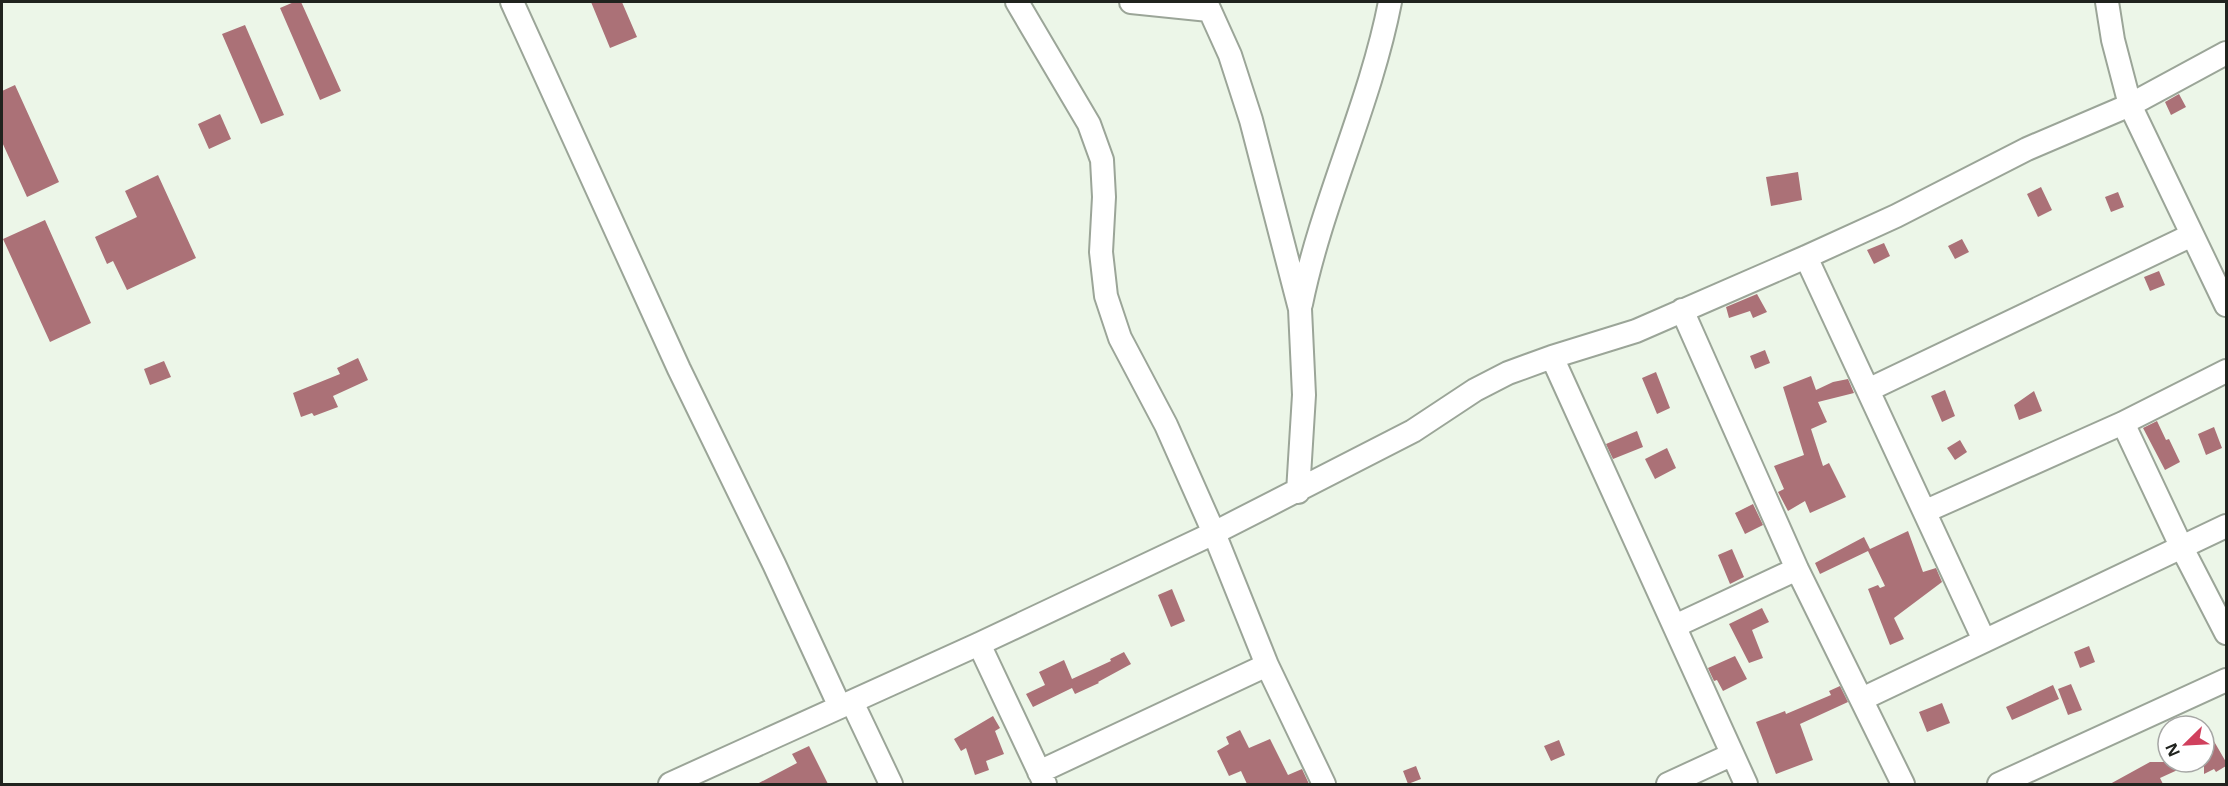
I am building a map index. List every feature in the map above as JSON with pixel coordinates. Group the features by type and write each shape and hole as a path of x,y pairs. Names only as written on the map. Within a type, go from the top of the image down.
{"street":[{"path":"512,2 679,369 846,705 891,784"},
{"path":"1017,2 1089,124 1102,160 1104,197 1101,252 1106,296 1120,338 1166,425 1214,533 1267,665 1324,784"},
{"path":"1131,2 1207,6 1230,55 1251,120 1300,309 1304,395 1298,492"},
{"path":"1300,309 1320,228 1374,68 1390,2"},
{"path":"2107,2 2113,40 2130,105 2226,305"},
{"path":"670,784 979,644 1298,492 1413,431 1508,373 1552,357 1636,332 1806,257 1896,216 2027,149 2130,105 2226,53"},
{"path":"1868,390 2192,235"},
{"path":"1806,257 1984,640"},
{"path":"1682,310 1797,569 1902,784"},
{"path":"1552,357 1746,784"},
{"path":"1926,511 2123,423 2226,371"},
{"path":"2123,423 2181,546 2226,633"},
{"path":"1862,699 2226,526"},
{"path":"1675,626 1797,569"},
{"path":"979,644 1042,778 1267,665"},
{"path":"1999,784 2226,680"},
{"path":"1668,784 1731,755"}],"building":[{"path":"294,2 301,2 341,91 320,100 280,8"},
{"path":"591,2 622,2 637,37 610,48"},
{"path":"245,25 284,115 261,124 222,34"},
{"path":"15,85 59,182 27,197 2,142 2,91"},
{"path":"2179,94 2186,107 2171,115 2165,102"},
{"path":"220,114 231,139 209,149 198,124"},
{"path":"1798,172 1802,200 1771,206 1766,177"},
{"path":"158,175 196,258 127,290 113,261 107,264 95,237 137,217 125,191"},
{"path":"2041,187 2052,210 2038,217 2027,194"},
{"path":"2118,192 2124,207 2111,212 2105,197"},
{"path":"45,220 91,323 50,342 3,239"},
{"path":"1962,239 1969,252 1955,259 1948,246"},
{"path":"1884,243 1890,256 1874,264 1867,250"},
{"path":"2159,271 2165,285 2150,291 2144,277"},
{"path":"1757,294 1767,312 1753,318 1750,311 1729,318 1726,307"},
{"path":"1765,350 1770,363 1755,369 1750,356"},
{"path":"358,358 368,380 333,396 338,407 314,416 312,413 301,417 293,393 340,374 337,368"},
{"path":"164,361 171,377 150,385 144,369"},
{"path":"1656,372 1670,408 1657,414 1642,378"},
{"path":"1811,376 1816,390 1833,382 1848,379 1854,393 1818,402 1827,422 1811,429 1823,466 1829,463 1846,497 1810,513 1805,501 1788,511 1778,492 1784,489 1774,466 1804,455 1783,387"},
{"path":"1945,390 1955,416 1942,422 1931,396"},
{"path":"2034,391 2042,411 2019,420 2014,405"},
{"path":"2157,421 2180,462 2165,470 2143,428"},
{"path":"2214,427 2222,448 2206,455 2198,434"},
{"path":"1637,431 1643,447 1613,459 1606,444"},
{"path":"1960,440 1967,452 1955,460 1947,448"},
{"path":"1667,448 1676,468 1655,479 1645,459"},
{"path":"1753,504 1763,525 1745,534 1735,513"},
{"path":"1908,531 1923,572 1936,568 1942,582 1894,618 1904,639 1890,645 1868,589 1878,585 1880,588 1885,586 1868,551 1820,574 1815,563 1864,537 1870,549"},
{"path":"1732,549 1744,577 1730,584 1718,555"},
{"path":"1172,589 1185,621 1171,627 1158,595"},
{"path":"1762,608 1769,622 1752,630 1763,658 1749,663 1729,624"},
{"path":"2089,646 2095,662 2080,668 2074,652"},
{"path":"1124,652 1131,664 1075,694 1072,688 1033,707 1026,694 1045,685 1039,672 1064,660 1072,679 1111,661 1110,659"},
{"path":"1735,656 1747,679 1723,691 1717,680 1714,681 1708,668"},
{"path":"2071,684 2082,710 2068,715 2058,689"},
{"path":"2053,685 2059,699 2012,720 2006,707"},
{"path":"1840,686 1848,702 1800,724 1813,760 1776,774 1756,722 1785,711 1786,714 1831,695 1829,691"},
{"path":"1942,703 1950,723 1927,732 1919,712"},
{"path":"993,716 1000,728 995,731 1004,754 986,761 989,770 975,775 966,748 961,751 954,739"},
{"path":"1240,730 1249,748 1270,739 1288,775 1302,769 1309,784 1247,784 1241,771 1229,776 1217,751 1229,744 1226,737"},
{"path":"1559,740 1565,755 1551,761 1544,746"},
{"path":"2216,745 2226,762 2226,766 2216,772"},
{"path":"809,746 828,784 757,784 797,763 792,754"},
{"path":"2150,762 2156,762 2156,774 2169,774 2160,778 2163,784 2110,784"},
{"path":"1416,766 1421,779 1408,784 1403,771"}]}
